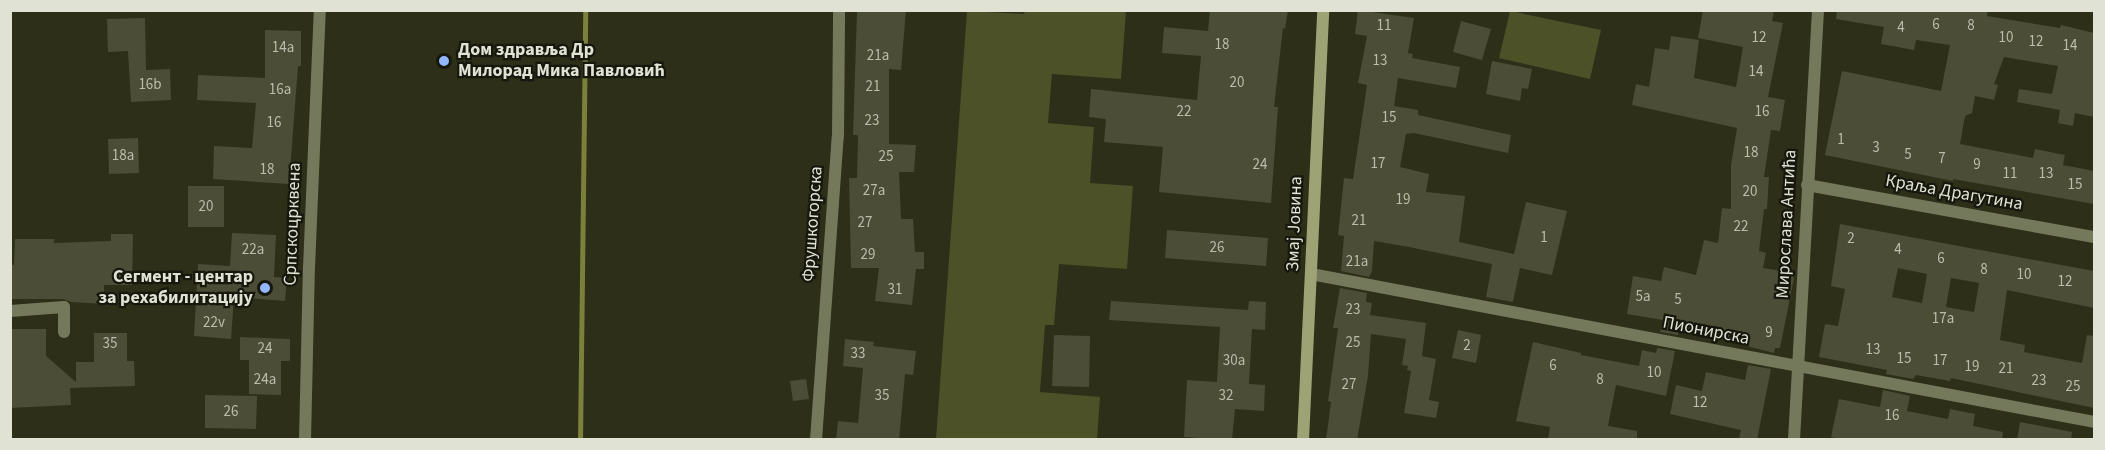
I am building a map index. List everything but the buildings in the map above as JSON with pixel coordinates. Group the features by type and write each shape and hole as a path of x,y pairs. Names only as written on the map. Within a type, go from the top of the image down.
{"street":[{"name":"Српскоцрквена","path":"305,440 309,268 320,10"},
{"name":"Фрушкогорска","path":"816,440 837,136 839,10"},
{"name":"Змај Јовина","path":"1303,440 1323,10"},
{"name":"Мирослава Антића","path":"1794,440 1818,10"},
{"name":"Краља Драгутина","path":"1807,185 2094,237"},
{"name":"Пионирска","path":"1311,274 2094,422"},
{"path":"10,312 64,307 64,332"}],"green space":[{"path":"1025,10 1126,11 1121,79 1052,74 1048,123 1094,127 1090,183 1133,186 1127,269 1059,264 1054,325 1045,325 1040,392 1100,397 1097,439 936,439 967,11 1024,14"},
{"path":"1510,11 1601,30 1590,79 1499,58"}],"waterway":[{"path":"580,440 585,10"}],"place":[{"name":"Дом здравља Др Милорад Мика Павловић","path":"444,61"},
{"name":"Сегмент - центар за рехабилитацију","path":"265,288"}]}
